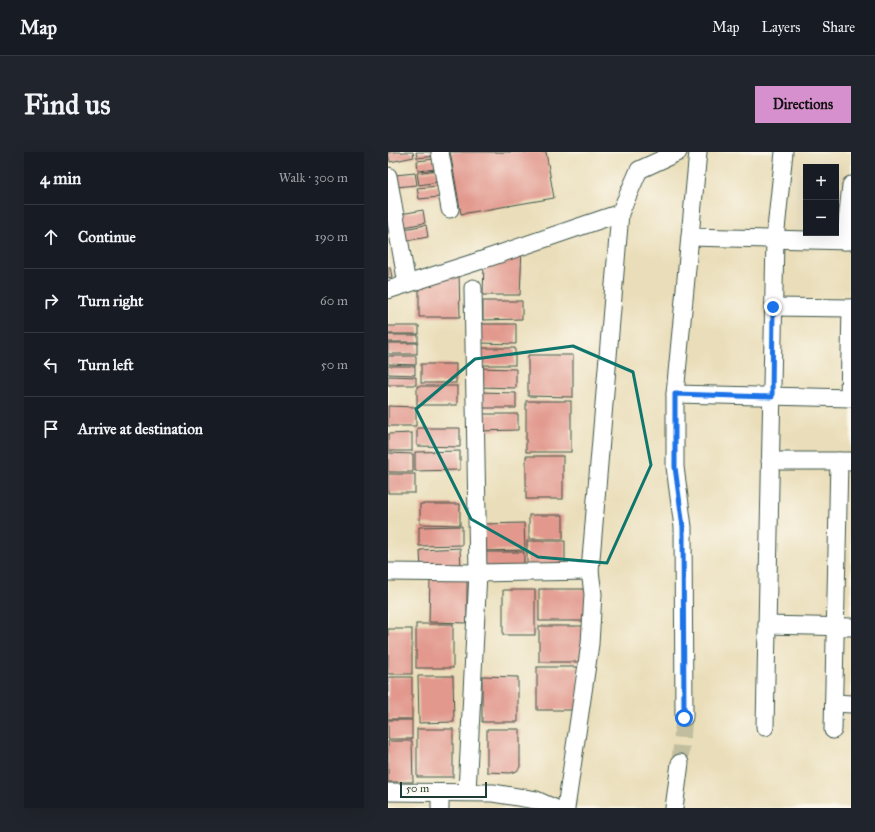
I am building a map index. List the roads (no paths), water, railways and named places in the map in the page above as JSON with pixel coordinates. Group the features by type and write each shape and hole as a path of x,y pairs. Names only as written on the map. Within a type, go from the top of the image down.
{"street":[{"path":"440,152 450,209"},
{"path":"566,808 590,644 593,594 590,571 620,213 639,170 678,152"},
{"path":"684,718 683,527 675,467 675,394 698,152"},
{"path":"765,727 775,239 784,152"},
{"path":"388,176 407,284"},
{"path":"690,237 848,241 851,185"},
{"path":"388,290 620,213"},
{"path":"467,792 478,573 473,288"},
{"path":"675,394 850,398 851,308 773,307"},
{"path":"770,461 845,461 843,627 834,703 833,730"},
{"path":"388,572 478,573 590,571"},
{"path":"767,625 843,627"},
{"path":"834,703 851,704"},
{"path":"674,808 680,763"},
{"path":"388,792 440,800 467,792 493,793 536,800 554,808"}],"tunnel":[{"path":"680,763 684,717"}]}
